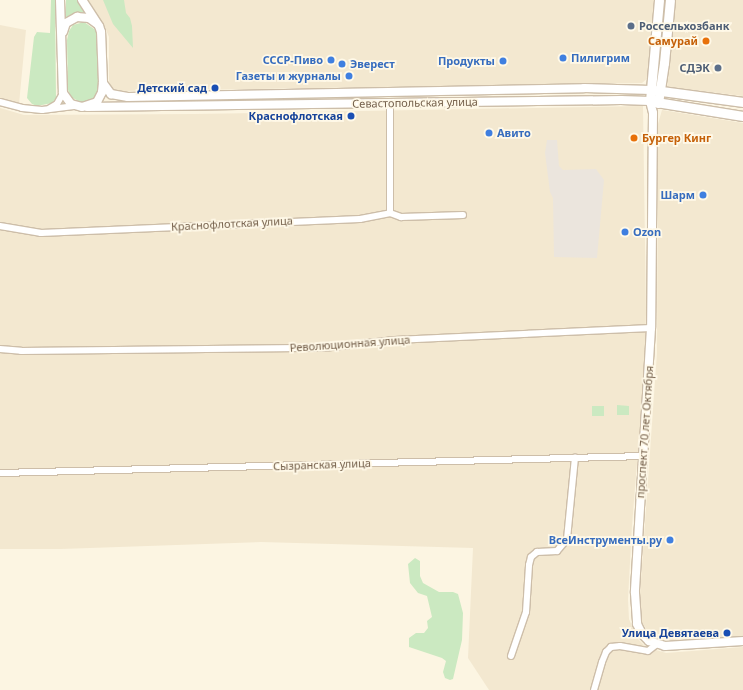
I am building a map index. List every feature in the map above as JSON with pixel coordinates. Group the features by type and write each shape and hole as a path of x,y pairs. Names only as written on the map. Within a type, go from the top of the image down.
{"main road":[{"name":"проспект 70 лет Октября","path":"656,91 659,0"},
{"name":"проспект 70 лет Октября","path":"654,102 670,0"},
{"name":"Севастопольская улица","path":"656,91 743,102"},
{"name":"Севастопольская улица","path":"654,102 743,116"}],"street":[{"path":"60,0 63,93 67,100 76,106"},
{"path":"82,0 99,26 102,40 103,83 100,98 97,102 87,106"},
{"path":"62,36 66,23 77,17 89,18 99,26"},
{"name":"Севастопольская улица","path":"103,83 110,94 128,98 514,90 656,91"},
{"path":"514,90 514,101"},
{"path":"543,90 543,101"},
{"path":"49,109 57,104 63,93"},
{"path":"390,93 390,212"},
{"name":"Севастопольская улица","path":"76,106 514,101 654,102"},
{"path":"0,102 22,108 49,109 76,106"},
{"name":"проспект 70 лет Октября","path":"654,102 651,328 635,610 637,624 642,634 649,641 657,644"},
{"name":"Краснофлотская улица","path":"0,226 41,233 360,219 390,212 401,217 463,215"},
{"name":"Революционная улица","path":"0,349 29,351 323,348 395,340 651,328"},
{"name":"Сызранская улица","path":"0,473 644,456"},
{"path":"511,656 526,612 529,565 531,557 537,552 557,552 567,539 574,457"},
{"path":"594,690 602,662 606,652 611,647 620,646 648,651 657,644 676,646 743,641"}],"shaded area":[{"path":"88,0 654,0 649,77 642,83 118,91 111,87 109,81 109,37 104,25"},
{"path":"675,0 743,0 743,96 667,87"},
{"path":"0,25 26,30 19,104 0,98"},
{"path":"643,106 646,314 644,374 632,526 628,599 629,619 637,638 646,647 666,653 743,647 743,690 489,690 468,658 473,548 261,542 61,549 0,549 0,108 24,115 194,114"},
{"path":"662,110 743,123 743,636 672,640 658,638 649,633 641,621 639,608 657,353 658,124"},
{"path":"547,140 557,140 559,166 563,170 596,169 604,180 597,258 554,257 553,198 550,192 545,153"}],"green space":[{"path":"51,0 55,0 56,98 52,103 37,106 32,104 27,98 34,37 37,32 50,33"},
{"path":"66,0 77,0 85,12 77,12 66,17"},
{"path":"103,0 124,0 126,13 130,18 132,26 133,48 113,24"},
{"path":"84,22 97,31 99,89 98,95 94,100 82,103 71,97 68,90 67,40 69,31 73,25"},
{"path":"617,405 629,406 629,415 617,415"},
{"path":"592,406 604,406 604,416 592,416"},
{"path":"415,558 420,561 420,576 423,583 439,592 453,592 458,594 463,613 462,640 453,679 450,680 445,678 443,672 446,661 442,658 409,647 409,638 416,633 424,633 428,628 427,621 432,617 427,596 418,593 410,583 408,564"}],"place":[{"name":"Россельхозбанк","path":"631,26"},
{"name":"Самурай","path":"706,41"},
{"name":"Пилигрим","path":"563,58"},
{"name":"СССР-Пиво","path":"331,60"},
{"name":"Продукты","path":"503,61"},
{"name":"Эверест","path":"342,64"},
{"name":"СДЭК","path":"718,68"},
{"name":"Газеты и журналы","path":"349,76"},
{"name":"Детский сад","path":"215,88"},
{"name":"Краснофлотская","path":"351,116"},
{"name":"Авито","path":"489,133"},
{"name":"Бургер Кинг","path":"634,138"},
{"name":"Шарм","path":"703,195"},
{"name":"Ozon","path":"625,232"},
{"name":"ВсеИнструменты.ру","path":"670,540"},
{"name":"Улица Девятаева","path":"727,633"}]}
